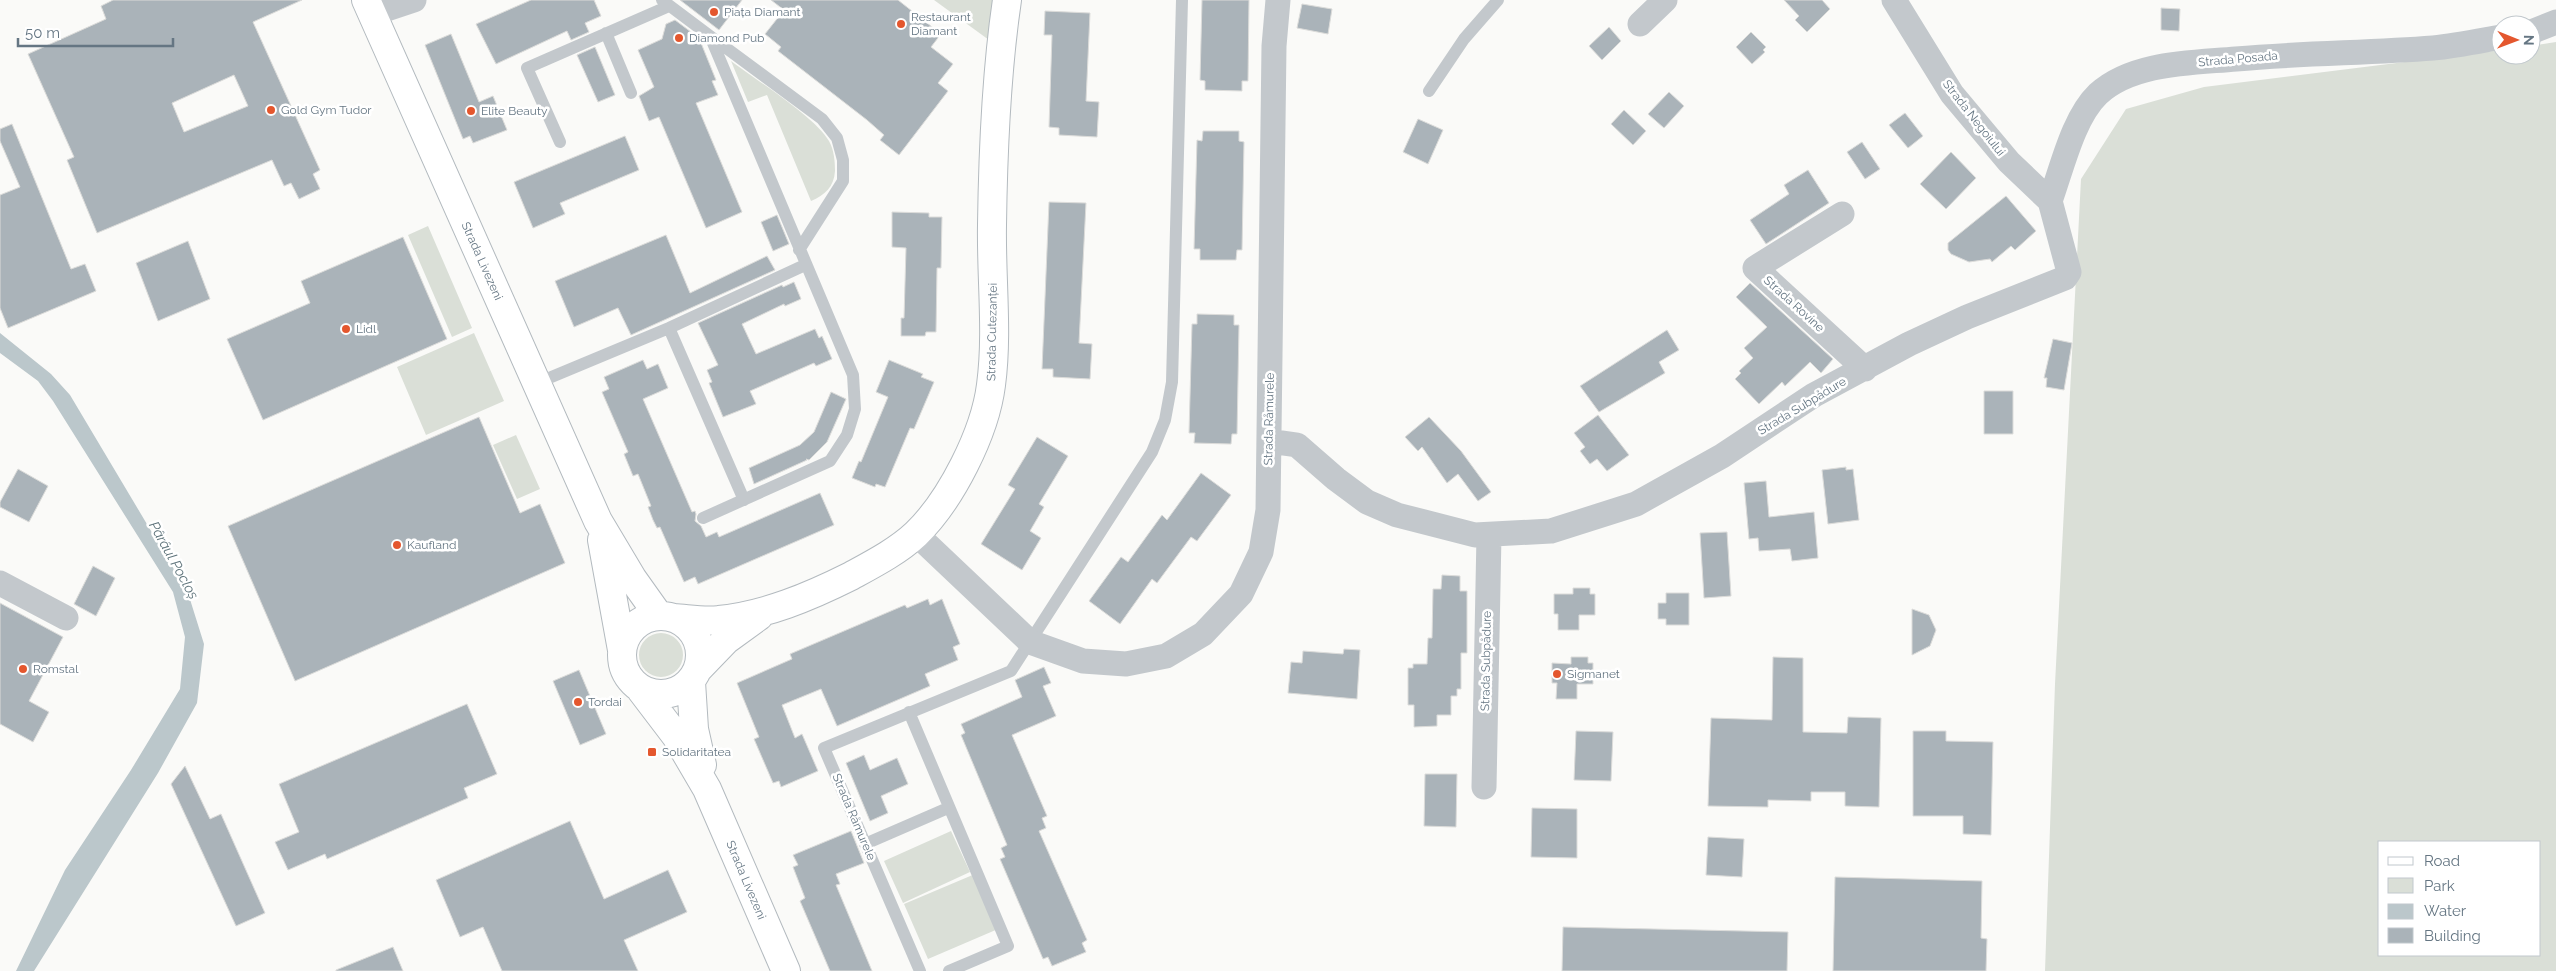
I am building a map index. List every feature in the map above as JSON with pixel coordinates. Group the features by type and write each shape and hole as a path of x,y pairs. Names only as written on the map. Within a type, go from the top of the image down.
{"main road":[{"name":"Strada Cutezanței","path":"667,617 717,620 765,612 836,583 878,562 916,534 946,496 967,458 984,420 991,387 993,365 992,223 994,167 1000,48 1007,0"},
{"name":"Strada Livezeni","path":"369,7 598,521 632,578 667,617"},
{"name":"Strada Livezeni","path":"598,521 622,650"},
{"name":"Strada Cutezanței","path":"695,675 726,640 765,612"},
{"path":"667,617 688,626 697,638 701,653 695,675 680,690 667,694 654,694 641,690 630,679 623,665 622,650 627,635 636,625 646,619 667,617"},
{"name":"Strada Livezeni","path":"695,675 694,729 707,789"},
{"name":"Strada Livezeni","path":"641,690 676,736 707,789 786,971"}],"street":[{"path":"369,7 414,0"},
{"name":"Strada Rămurele","path":"916,534 1030,642 1083,661 1126,664 1166,656 1203,634 1241,594 1261,552 1268,510 1274,46 1278,0"},
{"path":"1640,24 1665,0"},
{"name":"Strada Negoiului","path":"1894,0 1952,94 2009,162 2050,200"},
{"path":"2541,28 2556,22"},
{"name":"Strada Posada","path":"2050,200 2080,119 2098,94 2122,79 2154,68 2195,62 2299,53 2434,48 2491,39"},
{"name":"Strada Subpădure","path":"1269,442 1297,445 1336,480 1367,502 1397,515 1459,532 1489,535 1551,532 1636,504 1675,484 1814,395 1909,344 1967,317 2065,278 2069,272 2050,200"},
{"name":"Strada Rovine","path":"1842,214 1755,268 1865,369"},
{"name":"Strada Subpădure","path":"1484,787 1489,535"},
{"path":"0,583 66,618"}],"lane":[{"name":"Strada Rămurele","path":"920,971 824,748 1011,671 1152,452 1165,420 1172,382 1182,0"},
{"path":"1430,91 1464,39 1498,0"},
{"path":"560,142 527,68 606,34 666,3 822,118 837,138 844,160 843,181 799,250"},
{"path":"606,34 631,93"},
{"path":"703,518 830,461 847,435 855,409 853,375 710,36"},
{"path":"537,383 669,328 805,265"},
{"path":"669,328 744,500"},
{"path":"909,712 1008,946 949,971"},
{"path":"865,844 948,808"}],"green space":[{"path":"934,0 1007,0 1000,48"},
{"path":"2556,42 2556,971 2045,971 2055,684 2081,179 2126,109 2204,87 2491,51 2491,65 2541,65 2541,44"},
{"path":"731,61 798,110 822,131 829,141 834,156 834,177 831,186 821,196 811,201 767,95 748,102"},
{"path":"428,226 472,328 452,337 408,235"},
{"path":"474,333 504,401 426,435 397,367"},
{"path":"516,435 540,489 517,499 493,445"},
{"path":"661,633 673,637 679,643 683,655 679,667 673,673 661,677 649,673 643,667 639,655 643,643 649,637"},
{"path":"951,831 970,872 903,903 884,861"},
{"path":"975,874 998,929 928,959 904,904"}],"water":[{"path":"0,333 51,374 70,395 188,593 204,644 197,703 158,773 34,971 16,971 65,870 131,770 180,689 185,637 173,592 53,401 38,381 0,353"}],"building":[{"path":"113,0 302,0 253,22 320,170 313,174 320,189 299,199 291,183 284,186 272,160 97,233 67,160 74,157 28,54 106,19 101,6","holes":["234,75 248,106 184,132 172,103"]},
{"path":"531,0 594,0 601,16 585,23 589,32 571,40 567,31 496,64 476,24"},
{"name":"Piața Diamant","path":"680,0 742,0 719,30"},
{"path":"771,0 898,0 941,34 931,47 953,64 938,83 948,91 899,155 880,140 884,135 867,120 778,51 781,47 765,34 784,10"},
{"path":"1202,0 1249,0 1248,81 1242,81 1242,91 1205,90 1205,81 1200,80"},
{"path":"1784,0 1822,0 1830,9 1807,32 1795,20 1799,16"},
{"path":"1302,4 1332,9 1328,34 1297,28"},
{"path":"2161,8 2180,9 2179,31 2161,30"},
{"path":"1045,11 1090,13 1086,101 1099,102 1097,137 1059,135 1059,128 1049,127 1052,35 1044,35"},
{"path":"675,20 699,38 716,80 712,81 718,95 696,103 742,212 706,228 659,117 649,121 639,96 654,87 638,50 662,39 666,24"},
{"path":"1609,27 1621,41 1602,60 1589,46"},
{"path":"1751,32 1766,47 1763,50 1765,52 1752,64 1736,47"},
{"path":"451,34 479,102 493,96 507,130 473,143 470,136 463,139 425,45"},
{"path":"595,47 615,95 598,102 577,55"},
{"path":"1669,92 1684,106 1664,128 1648,114"},
{"path":"1624,110 1646,131 1633,145 1611,124"},
{"path":"1905,113 1923,136 1908,148 1889,125"},
{"path":"1418,119 1443,130 1428,164 1403,152"},
{"path":"12,124 71,269 85,264 96,291 8,328 0,308 0,195 20,187 0,141 0,129"},
{"path":"1203,131 1239,131 1239,141 1244,142 1242,250 1237,250 1236,260 1200,260 1200,249 1194,249 1197,140 1202,141"},
{"path":"625,136 639,170 560,203 565,214 533,228 514,182"},
{"path":"1862,142 1880,169 1865,179 1847,152"},
{"path":"1951,152 1976,178 1946,209 1920,184"},
{"path":"1808,170 1829,203 1766,244 1750,220 1789,194 1784,185"},
{"path":"2006,196 2036,231 2015,250 2011,246 1992,262 1990,259 1969,262 1951,254 1948,250 1948,243"},
{"path":"1049,202 1086,203 1079,343 1092,344 1090,379 1053,377 1053,369 1042,369"},
{"path":"892,212 929,213 929,217 942,217 941,268 937,268 936,332 926,332 925,336 901,336 901,318 904,318 906,248 892,247"},
{"path":"777,215 789,244 773,251 761,222"},
{"path":"666,235 690,293 767,256 775,270 631,335 618,308 574,327 555,281"},
{"name":"Lidl","path":"403,237 447,339 263,420 227,339 310,303 301,281"},
{"path":"188,241 210,299 158,321 136,263"},
{"path":"794,282 801,299 785,306 784,304 742,324 756,354 815,329 819,338 822,336 832,359 816,366 814,363 750,391 756,404 723,417 709,383 712,382 707,370 718,365 698,323 782,285 783,287"},
{"path":"1750,283 1833,359 1821,373 1810,362 1785,386 1782,382 1759,404 1735,379 1741,373 1739,371 1753,358 1744,348 1767,327 1736,297"},
{"path":"1197,314 1234,315 1234,325 1239,325 1237,434 1232,434 1231,444 1194,443 1195,433 1189,433 1192,324 1197,324"},
{"path":"1667,330 1679,350 1659,362 1665,373 1599,412 1580,386"},
{"path":"2053,339 2072,343 2064,390 2046,387 2047,378 2044,378"},
{"path":"643,360 647,369 658,364 668,388 643,399 692,512 695,511 695,521 701,526 706,537 717,532 719,537 820,493 834,525 698,584 695,577 684,582 660,527 657,528 653,520 648,507 651,506 638,474 633,476 624,454 628,452 602,392 609,389 604,377"},
{"path":"889,360 923,374 921,377 934,382 914,429 910,428 885,487 876,484 875,487 852,478 859,461 861,462 888,397 876,392"},
{"path":"1984,391 2013,391 2013,434 1984,434"},
{"path":"831,392 846,399 827,442 809,460 806,459 754,484 749,468 800,445 814,432"},
{"path":"1598,415 1629,455 1607,471 1597,459 1590,464 1580,451 1585,447 1574,433"},
{"name":"Kaufland","path":"479,417 520,513 540,504 565,563 295,681 228,526"},
{"path":"1429,417 1461,451 1491,492 1478,501 1458,474 1447,483 1422,447 1418,451 1405,437"},
{"path":"1037,437 1068,456 1039,504 1044,507 1030,531 1041,538 1022,570 981,544 1015,489 1008,485"},
{"path":"1846,467 1846,470 1853,469 1859,520 1828,524 1822,470"},
{"path":"18,469 48,486 29,522 0,507 0,502"},
{"path":"1201,473 1231,495 1197,541 1191,537 1157,583 1152,579 1120,624 1089,601 1121,557 1128,562 1162,515 1167,520"},
{"path":"1766,481 1769,517 1814,512 1818,558 1792,561 1790,549 1759,551 1758,538 1749,539 1744,483"},
{"path":"1727,532 1731,596 1704,598 1700,533"},
{"path":"93,566 115,578 96,616 74,604"},
{"path":"1442,575 1460,576 1460,591 1467,591 1467,653 1461,653 1461,689 1457,689 1457,696 1451,696 1451,715 1437,715 1437,726 1414,727 1414,705 1408,705 1408,668 1413,668 1413,664 1427,664 1428,638 1432,638 1433,589 1441,589"},
{"path":"1573,588 1590,588 1590,594 1595,594 1595,615 1579,615 1579,630 1558,630 1558,614 1554,614 1554,594 1573,594"},
{"path":"1666,593 1689,593 1689,625 1666,625 1666,619 1658,619 1658,603 1666,603"},
{"path":"928,599 930,605 942,599 960,644 953,647 958,660 925,674 930,686 837,726 821,689 782,705 795,738 802,734 818,771 781,787 779,781 773,783 754,739 759,737 737,683 792,659 790,654 905,605 907,608"},
{"name":"Romstal","path":"0,603 63,637 29,701 49,712 33,742 0,724"},
{"path":"1912,609 1929,615 1936,630 1930,646 1912,655"},
{"path":"1344,649 1360,650 1357,699 1288,693 1291,662 1302,663 1303,651 1343,654"},
{"path":"1571,657 1588,657 1588,663 1593,663 1593,684 1577,684 1577,699 1556,699 1557,683 1552,683 1552,663 1571,664"},
{"path":"1773,657 1803,658 1803,732 1847,733 1848,717 1881,718 1879,807 1845,806 1845,792 1811,792 1811,801 1768,800 1768,807 1708,806 1711,718 1772,720"},
{"path":"1044,667 1051,683 1043,686 1056,716 1012,735 1047,816 1042,818 1046,828 1039,831 1087,940 1082,943 1086,952 1052,966 1048,957 1043,959 1000,859 1005,857 1001,848 1007,845 961,735 965,733 961,724 1022,697 1015,680"},
{"name":"Tordai","path":"579,670 606,734 580,745 553,681"},
{"path":"467,704 497,774 464,788 468,798 327,859 325,854 288,870 275,842 299,832 279,784"},
{"path":"1576,731 1613,732 1611,781 1574,780"},
{"path":"1913,731 1946,731 1946,741 1993,742 1991,835 1963,834 1963,816 1913,816"},
{"path":"864,755 870,770 897,758 908,784 881,796 888,813 870,821 846,763"},
{"path":"185,766 210,819 221,814 265,913 236,926 171,784"},
{"path":"1425,774 1457,774 1456,827 1424,826"},
{"path":"1532,808 1577,809 1577,858 1531,857"},
{"path":"570,821 604,899 668,870 687,912 624,940 638,971 502,971 483,927 460,937 436,880"},
{"path":"851,831 864,863 836,874 840,884 836,885 872,971 830,971 800,901 805,898 793,867 798,865 793,855"},
{"path":"1708,837 1744,839 1742,877 1706,875"},
{"path":"1835,877 1982,881 1981,938 1987,939 1986,971 1833,971"},
{"path":"1563,927 1788,932 1787,971 1562,971"},
{"path":"393,947 403,971 336,971 336,970"}],"place":[{"name":"Piața Diamant","path":"714,12"},
{"name":"Restaurant Diamant","path":"901,24"},
{"name":"Diamond Pub","path":"679,38"},
{"name":"Gold Gym Tudor","path":"271,110"},
{"name":"Elite Beauty","path":"471,111"},
{"name":"Lidl","path":"346,329"},
{"name":"Kaufland","path":"397,545"},
{"name":"Romstal","path":"23,669"},
{"name":"Sigmanet","path":"1557,674"},
{"name":"Tordai","path":"578,702"},
{"name":"Solidaritatea","path":"652,752"}],"water label":[{"name":"Pârâul Pocloș","path":"174,560"}]}
